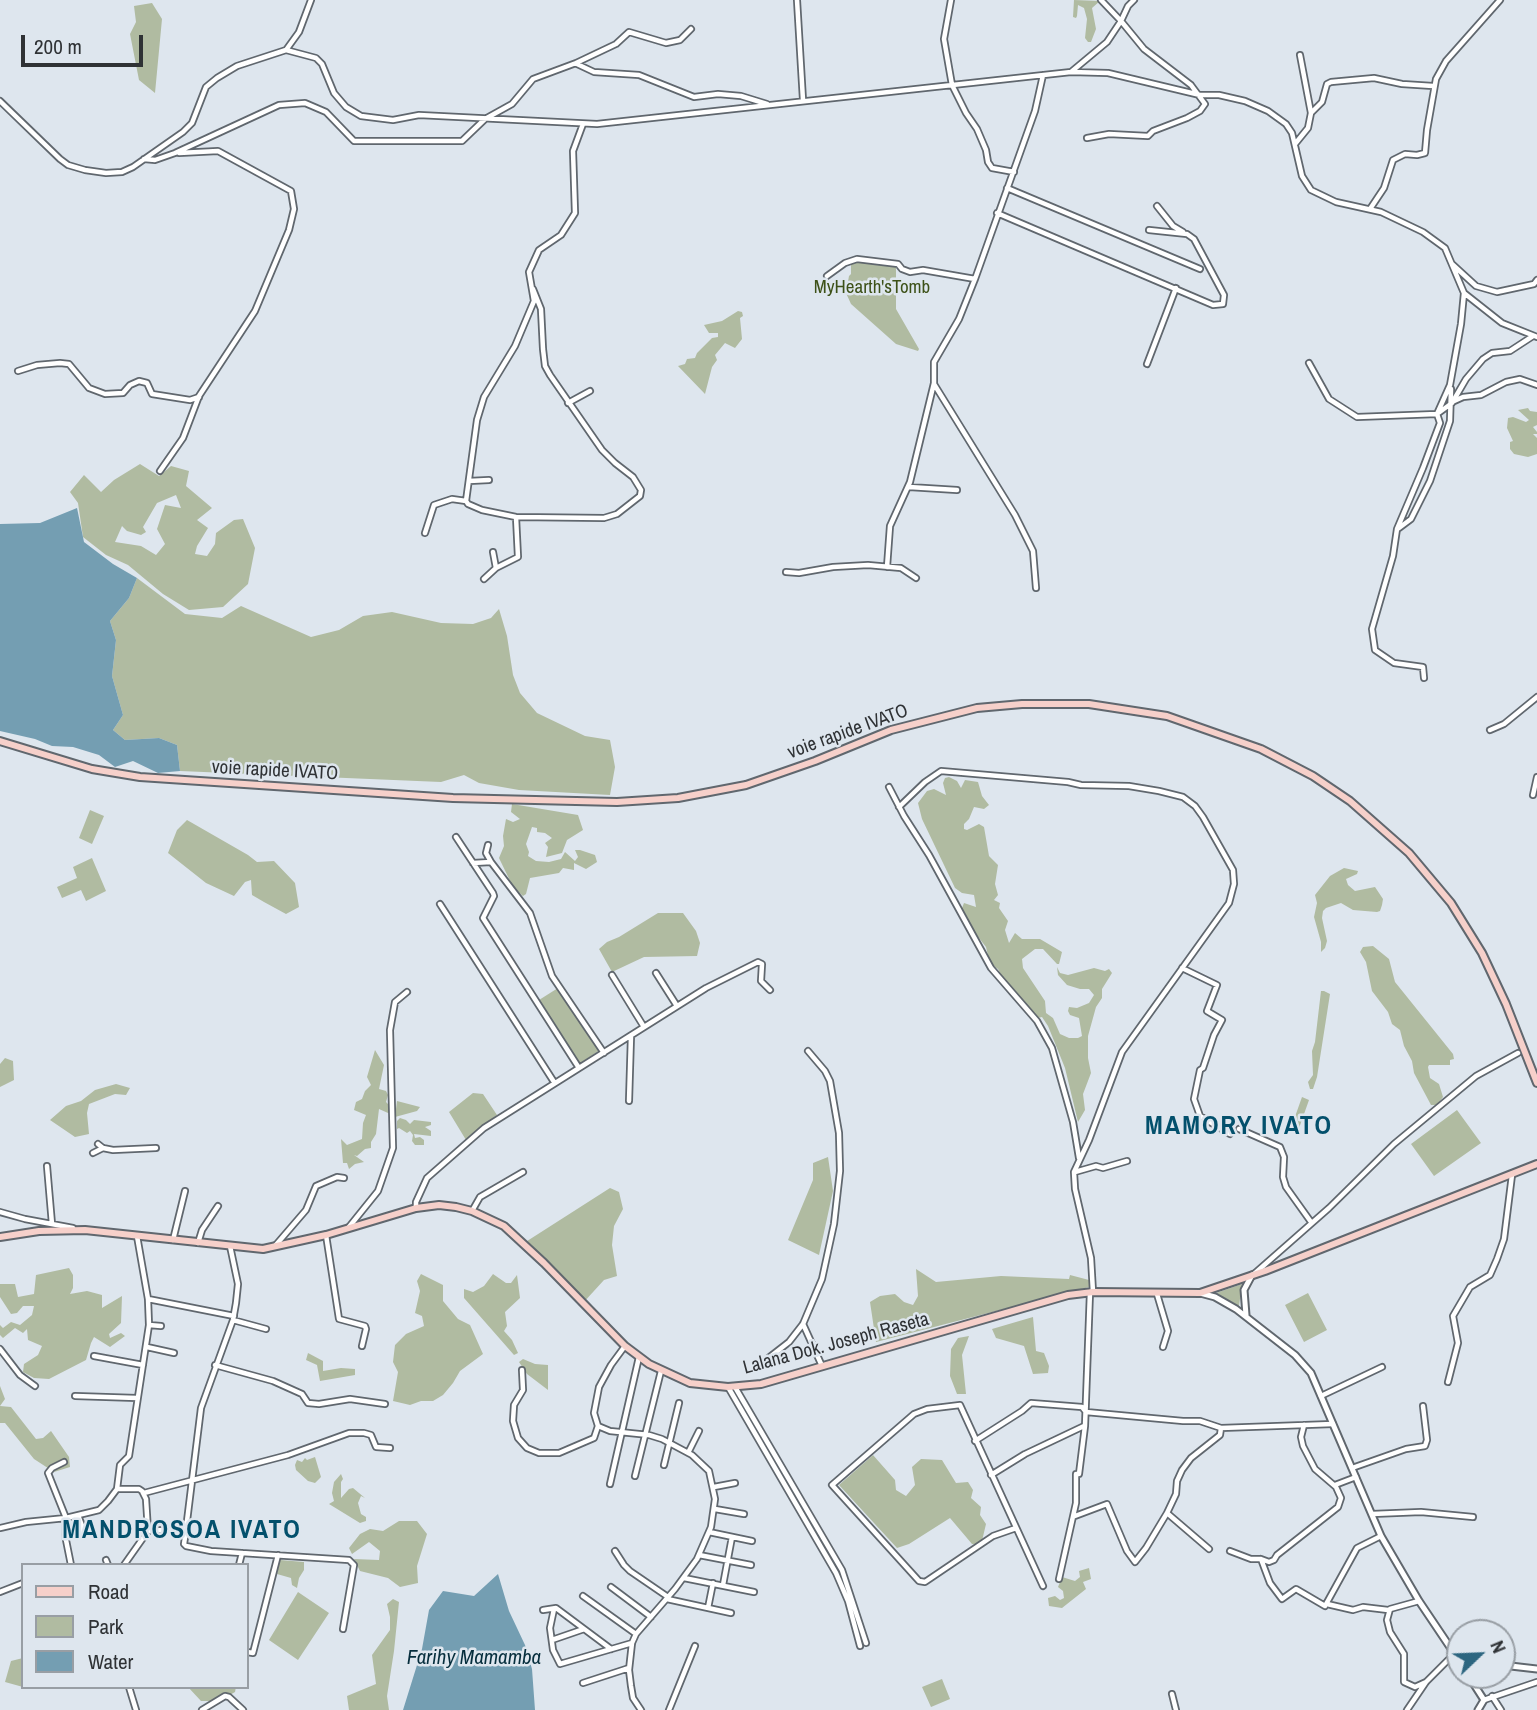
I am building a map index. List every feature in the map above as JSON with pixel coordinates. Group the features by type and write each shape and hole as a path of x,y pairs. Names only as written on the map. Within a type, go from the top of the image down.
{"main road":[{"name":"voie rapide IVATO","path":"0,741 81,766 139,777 453,797 617,802 678,798 746,785 816,761 891,730 977,708 1078,703 1167,716 1261,749 1313,776 1350,801 1409,853 1451,903 1482,953 1506,1004 1537,1083"},
{"name":"Lalana Dok. Joseph Raseta","path":"0,1237 39,1231 85,1230 262,1249 326,1235 416,1208 439,1205 472,1211 504,1226 524,1243 639,1357 661,1371 690,1383 731,1387 761,1384 1034,1303 1091,1292 1200,1293 1536,1166"}],"street":[{"path":"286,50 299,32 311,0"},
{"path":"797,0 802,38 803,100"},
{"path":"951,0 944,39 952,85 977,128 992,168 1014,172"},
{"path":"1087,138 1109,134 1148,136 1153,131 1173,125 1200,111 1205,104 1200,95 1143,49 1101,0"},
{"path":"1070,72 1107,42 1134,0"},
{"path":"1370,209 1384,188 1393,160 1405,154 1425,153 1433,86 1446,61 1500,0"},
{"path":"143,159 155,160 175,153 279,104 304,103 326,112 354,141 462,141 485,119 512,104 533,79 617,44 629,32 666,43 681,40 691,29"},
{"path":"0,101 60,159 68,164 106,173 122,172 183,132 192,123 206,87 217,78 237,66 286,50 316,58 322,64 334,93 345,107 361,116 393,120 419,115 583,124 1070,72 1108,73 1200,95 1232,98 1268,111 1286,124 1292,133 1302,176 1311,190 1336,202 1370,209 1401,220 1423,232 1445,248 1464,293 1502,323 1535,336"},
{"path":"1294,145 1308,128 1311,113 1300,55"},
{"path":"576,63 594,72 639,75 694,97 718,94 741,96 768,104"},
{"path":"887,567 890,526 908,487 934,383 934,362 959,319 975,279 1035,111 1043,75"},
{"path":"1311,113 1322,103 1327,84 1331,82 1374,78 1402,84 1433,86"},
{"path":"425,533 434,505 452,499 466,501 482,510 516,517 604,519 617,514 641,494 633,477 602,450 545,366 541,309 528,272 539,250 561,235 575,213 573,151 583,124"},
{"path":"160,471 183,438 199,396 255,311 293,220 291,191 218,151 175,153"},
{"path":"1007,188 1200,269"},
{"path":"997,214 1217,306 1223,304 1225,300 1194,239 1173,226 1157,206"},
{"path":"1149,230 1187,234"},
{"path":"827,276 857,259 898,264 910,272 923,270 975,279"},
{"path":"1451,263 1476,286 1497,292 1537,281"},
{"path":"1147,363 1176,288"},
{"path":"466,501 477,420 484,397 515,346 528,318 534,301 533,289"},
{"path":"1424,677 1423,667 1394,663 1375,650 1372,629 1393,556 1397,529 1440,424 1437,414 1450,385 1464,293"},
{"path":"1452,403 1466,379 1483,359 1492,353 1510,351 1535,336"},
{"path":"1309,363 1329,399 1357,417 1437,414 1463,397 1481,395 1513,381 1520,379 1537,385"},
{"path":"18,371 37,365 69,364 89,388 105,394 123,393 139,381 146,383 152,394 190,400 199,396"},
{"path":"934,383 1015,515 1033,551 1036,588"},
{"path":"1397,529 1411,519 1430,481 1450,422 1450,385"},
{"path":"568,403 590,391"},
{"path":"469,481 489,480"},
{"path":"908,487 957,490"},
{"path":"484,579 496,568 518,557 516,517"},
{"path":"493,552 496,568"},
{"path":"786,572 799,573 868,565 901,568 916,578"},
{"path":"1490,730 1504,724 1537,697"},
{"path":"899,807 941,771 1081,785 1129,786 1183,797 1195,806 1203,817 1228,858 1234,876 1229,903 1122,1052 1074,1172 1075,1189 1091,1258 1091,1292 1082,1458 1079,1474 1076,1474 1074,1516 1059,1579"},
{"path":"1533,795 1537,777"},
{"path":"889,787 991,968 1037,1021 1048,1040 1059,1069 1079,1158"},
{"path":"456,836 494,896 483,918 579,1068"},
{"path":"488,845 486,853 491,862 525,904 552,976 604,1053"},
{"path":"473,863 491,862"},
{"path":"439,904 554,1082"},
{"path":"416,1208 427,1178 492,1122 706,988 758,962 762,964 761,981 770,990"},
{"path":"1182,968 1217,985 1207,1011 1222,1020 1200,1070 1194,1099 1200,1116 1230,1134"},
{"path":"656,973 677,1006"},
{"path":"612,975 644,1027"},
{"path":"348,1228 378,1191 393,1148 390,1030 394,1002 407,992"},
{"path":"629,1101 631,1035"},
{"path":"762,1363 789,1342 803,1324 818,1291 830,1248 841,1150 830,1081 808,1051"},
{"path":"1247,1317 1243,1295 1252,1275 1329,1208 1394,1144 1476,1076 1518,1054"},
{"path":"1239,1129 1280,1147 1284,1157 1283,1177 1286,1187 1311,1222"},
{"path":"93,1153 100,1146 128,1151 156,1148"},
{"path":"1074,1172 1127,1161"},
{"path":"47,1166 52,1224"},
{"path":"472,1211 481,1197 523,1172"},
{"path":"1448,1382 1458,1343 1453,1317 1470,1287 1490,1275 1497,1259 1504,1238 1512,1175"},
{"path":"274,1247 306,1210 316,1186 337,1177 344,1178"},
{"path":"173,1240 186,1191"},
{"path":"198,1242 202,1230 218,1206"},
{"path":"0,1212 85,1230"},
{"path":"326,1235 339,1318 365,1326 362,1346"},
{"path":"0,1528 26,1521 66,1518 99,1510 117,1489 120,1465 130,1456 149,1325 148,1299 137,1236"},
{"path":"230,1246 238,1284 234,1318 201,1408 184,1527 184,1544 242,1553 349,1560 354,1566 344,1629"},
{"path":"1200,1293 1215,1297 1247,1317 1311,1373 1381,1536 1419,1601 1446,1639"},
{"path":"1157,1294 1168,1331 1163,1347"},
{"path":"148,1299 234,1318 266,1329"},
{"path":"803,1324 822,1366"},
{"path":"149,1325 161,1326"},
{"path":"522,1370 523,1390 514,1405 513,1421 518,1438 527,1448 540,1453 559,1453 594,1438 598,1426 594,1413 599,1387 625,1346"},
{"path":"147,1347 174,1353"},
{"path":"0,1349 20,1375 34,1386"},
{"path":"94,1356 143,1366"},
{"path":"610,1484 639,1357"},
{"path":"215,1365 272,1381 302,1394 308,1403 350,1399 385,1404"},
{"path":"1321,1396 1382,1367"},
{"path":"635,1476 661,1371"},
{"path":"731,1387 842,1570 866,1643"},
{"path":"731,1387 836,1573 848,1601 860,1646"},
{"path":"75,1395 137,1398"},
{"path":"664,1465 679,1403"},
{"path":"975,1441 1031,1403 1082,1408 1086,1412 1200,1421 1222,1428 1333,1424"},
{"path":"1016,1528 993,1536 925,1582 919,1581 832,1485 915,1414 927,1409 960,1405 1043,1586"},
{"path":"1352,1468 1406,1449 1425,1446 1427,1440 1423,1406"},
{"path":"1230,1550 1251,1559 1269,1562 1275,1560 1277,1555 1338,1507 1341,1498 1334,1485 1315,1469 1303,1446 1301,1437 1304,1425"},
{"path":"598,1426 610,1431 646,1434 688,1452 709,1471 714,1486 715,1508 699,1555 684,1578 636,1634 632,1643 629,1668 633,1698 641,1710"},
{"path":"991,1475 1025,1454 1085,1426"},
{"path":"1074,1516 1107,1504 1127,1551 1135,1562 1167,1513 1176,1494 1177,1481 1182,1470 1191,1458 1220,1435 1222,1428"},
{"path":"688,1452 698,1432"},
{"path":"144,1493 285,1456 349,1433 364,1433 371,1436 376,1447 390,1448"},
{"path":"64,1462 48,1473 66,1518 65,1535 71,1563"},
{"path":"1334,1485 1356,1477"},
{"path":"714,1486 735,1483"},
{"path":"117,1489 139,1489 144,1493 148,1531 125,1563"},
{"path":"715,1508 744,1514"},
{"path":"1372,1514 1421,1512 1473,1517"},
{"path":"1167,1513 1209,1549"},
{"path":"65,1535 84,1531 78,1515"},
{"path":"148,1531 179,1530 184,1527"},
{"path":"709,1532 752,1541"},
{"path":"1327,1604 1357,1548 1381,1536"},
{"path":"723,1586 732,1537"},
{"path":"615,1550 630,1571 667,1598 731,1613"},
{"path":"240,1563 242,1553"},
{"path":"248,1652 253,1654 278,1555"},
{"path":"699,1555 751,1565"},
{"path":"1261,1559 1270,1583 1282,1600 1296,1589 1325,1606 1327,1604 1353,1610 1363,1607 1388,1610 1419,1601"},
{"path":"684,1578 754,1592"},
{"path":"708,1608 713,1583"},
{"path":"0,1592 21,1584"},
{"path":"611,1587 651,1617"},
{"path":"583,1596 636,1634"},
{"path":"543,1610 556,1608 611,1649"},
{"path":"554,1609 550,1628 560,1664 632,1643"},
{"path":"1388,1610 1390,1632 1405,1661 1402,1674 1404,1682 1415,1687 1426,1682"},
{"path":"552,1640 584,1629"},
{"path":"669,1710 695,1646"},
{"path":"1407,1710 1426,1682 1446,1661"},
{"path":"1516,1667 1537,1669"},
{"path":"583,1683 629,1668"},
{"path":"1478,1710 1484,1700 1492,1696 1537,1682"},
{"path":"130,1689 136,1710"},
{"path":"1477,1689 1484,1700"},
{"path":"1172,1694 1176,1710"},
{"path":"202,1710 225,1696 243,1710"},
{"path":"1492,1696 1501,1710"}],"green space":[{"path":"1074,0 1100,1 1092,8 1096,29 1091,42 1085,38 1087,19 1084,8 1078,5 1077,16 1073,17"},
{"path":"152,3 162,19 155,93 139,80 130,34 136,22 134,6"},
{"name":"MyHearth'sTomb","path":"856,261 896,266 896,309 918,351 896,344 851,304 846,293 851,264"},
{"path":"738,311 742,312 743,316 740,318 742,339 735,348 725,343 715,355 717,360 712,367 705,394 678,366 685,364 687,359 695,358 712,338 718,337 718,333 709,333 704,325 722,321"},
{"path":"1528,408 1537,412 1537,425 1533,427 1537,434 1533,434 1537,438 1537,454 1528,457 1514,454 1510,449 1510,442 1513,441 1507,428 1508,418 1526,422 1529,420 1518,410"},
{"path":"140,464 159,476 171,466 189,471 186,486 212,508 197,520 208,528 195,554 207,556 215,544 216,533 234,520 243,519 255,548 248,584 223,607 189,610 163,594 128,565 106,555 83,537 78,503 70,492 84,475 101,492 114,480","holes":["176,495 181,508 165,505 157,529 165,544 156,555 141,546 115,542 122,526 127,531 141,535 146,532 143,527 157,503"]},
{"path":"137,578 185,614 222,618 241,606 311,637 339,630 363,616 392,612 441,623 473,624 491,618 499,609 507,636 513,675 520,693 537,713 585,736 610,740 615,767 610,795 519,790 479,783 464,775 441,782 180,771 177,745 159,738 125,740 113,730 123,715 112,676 116,640 110,621 129,598"},
{"path":"945,778 957,781 961,788 965,780 978,782 982,796 989,805 984,809 974,807 964,829 979,824 984,827 989,856 998,865 995,884 998,895 994,900 1000,903 999,908 1008,921 1005,930 1009,943 1015,933 1022,939 1040,939 1062,952 1059,964 1043,949 1035,949 1022,959 1023,968 1045,1001 1046,1013 1053,1018 1060,1034 1069,1038 1082,1036 1079,1018 1070,1015 1069,1007 1077,1008 1089,1003 1094,995 1089,989 1067,985 1058,975 1057,967 1060,973 1068,975 1094,968 1105,971 1109,969 1112,973 1102,989 1102,998 1096,1007 1088,1036 1091,1073 1083,1094 1085,1110 1078,1122 1065,1068 1048,1026 1042,1017 1038,1018 1033,1014 1015,990 1004,981 998,969 990,964 986,947 965,920 962,908 964,903 976,907 974,895 962,893 955,888 922,819 918,803 927,791 934,789 946,795 943,783"},
{"path":"512,804 578,815 583,830 567,840 562,853 546,857 548,847 545,843 552,838 532,827 526,844 528,856 536,861 549,862 561,859 565,852 575,861 578,857 575,850 580,850 595,855 597,862 586,869 574,863 574,870 563,868 559,873 530,878 523,896 513,887 499,858 504,846 506,819 513,822 520,819 511,812"},
{"path":"90,810 104,816 92,844 79,838"},
{"path":"187,820 257,862 274,861 295,883 299,907 286,914 264,902 252,895 251,880 245,882 234,896 206,883 168,853 177,830"},
{"path":"92,858 106,891 86,901 81,890 62,898 57,887 77,878 73,867"},
{"path":"1344,868 1358,871 1346,879 1348,885 1355,891 1375,887 1383,899 1382,905 1377,912 1353,910 1341,903 1326,908 1322,918 1327,941 1321,952 1314,917 1317,903 1315,895 1330,876"},
{"path":"658,913 683,913 696,931 700,943 697,956 644,957 612,972 599,949"},
{"path":"1373,946 1389,959 1395,982 1453,1054 1454,1059 1450,1060 1450,1065 1428,1067 1430,1078 1439,1084 1443,1097 1437,1105 1431,1105 1414,1073 1400,1030 1392,1024 1388,1012 1372,991 1366,962 1360,952 1363,947"},
{"path":"558,988 600,1050 579,1064 539,1000"},
{"path":"1321,991 1330,994 1317,1077 1313,1089 1310,1089 1308,1082 1313,1075 1312,1051"},
{"path":"375,1050 384,1065 379,1089 386,1091 386,1102 392,1108 388,1113 379,1109 371,1148 354,1155 364,1162 349,1169 347,1163 343,1163 341,1139 347,1145 362,1139 366,1115 354,1110 356,1102 362,1099 371,1085 367,1077"},
{"path":"5,1058 13,1061 14,1080 0,1087 0,1064"},
{"path":"116,1084 130,1088 126,1095 115,1094 89,1104 89,1134 75,1137 50,1120 66,1106 81,1101 95,1090"},
{"path":"473,1093 483,1094 497,1115 466,1140 449,1112"},
{"path":"1302,1097 1309,1100 1298,1131 1294,1134 1291,1128"},
{"path":"397,1101 420,1107 417,1111 395,1117"},
{"path":"1457,1110 1481,1143 1434,1176 1411,1144"},
{"path":"400,1118 410,1124 414,1120 431,1122 431,1125 425,1127 431,1131 431,1136 414,1134 415,1138 424,1140 424,1145 415,1145 410,1131 407,1133 397,1129 397,1121"},
{"path":"828,1157 833,1191 819,1255 788,1240 813,1180 813,1163"},
{"path":"610,1188 619,1192 623,1209 614,1226 612,1245 617,1276 604,1280 583,1303 524,1243"},
{"path":"69,1268 73,1275 70,1294 87,1291 102,1295 102,1308 122,1296 121,1323 109,1334 110,1338 121,1333 125,1336 110,1347 94,1337 86,1360 49,1379 34,1378 23,1372 24,1364 38,1355 42,1346 28,1340 27,1329 23,1333 15,1328 3,1338 0,1335 0,1325 3,1328 11,1322 20,1325 32,1315 34,1306 23,1306 17,1313 11,1314 0,1297 0,1284 15,1284 18,1297 34,1294 36,1275"},
{"path":"916,1269 936,1282 1001,1276 1069,1279 1070,1275 1089,1280 1089,1287 876,1342 870,1302 880,1296 895,1294 904,1302 913,1305 918,1296"},
{"path":"421,1274 443,1285 443,1301 458,1319 470,1325 483,1354 460,1371 443,1395 433,1401 410,1405 393,1401 398,1372 393,1362 395,1345 406,1334 424,1326 422,1316 415,1313 420,1291 417,1281"},
{"path":"493,1274 506,1283 511,1283 517,1275 520,1298 505,1312 507,1326 504,1331 518,1353 514,1355 464,1298 464,1289 473,1292 484,1286"},
{"path":"1242,1284 1239,1306 1216,1293"},
{"path":"1308,1293 1327,1330 1304,1342 1285,1305"},
{"path":"1033,1317 1036,1351 1044,1353 1049,1366 1048,1373 1033,1374 1024,1346 996,1338 992,1329"},
{"path":"969,1336 962,1355 966,1394 957,1394 950,1376 951,1349 958,1338"},
{"path":"308,1353 323,1361 323,1371 355,1369 355,1375 320,1381 317,1365 306,1360"},
{"path":"523,1359 548,1365 548,1390 527,1374 519,1362"},
{"path":"0,1386 5,1399 0,1406"},
{"path":"0,1406 11,1407 36,1439 43,1438 51,1431 69,1457 70,1467 54,1472 34,1459 5,1423 0,1423"},
{"path":"873,1455 895,1480 896,1490 906,1496 915,1485 912,1467 921,1459 942,1460 956,1483 968,1482 973,1490 971,1498 981,1507 980,1515 986,1524 981,1545 972,1544 950,1518 909,1544 897,1548 839,1485"},
{"path":"315,1457 321,1477 315,1483 308,1481 296,1470 295,1465 297,1460 302,1462 305,1458 307,1460"},
{"path":"341,1474 341,1498 353,1488 365,1498 361,1496 358,1503 366,1521 360,1523 329,1504 334,1501 334,1482"},
{"path":"399,1521 417,1521 427,1534 417,1566 418,1583 400,1587 388,1578 360,1571 354,1559 379,1560 380,1551 369,1542 352,1554 349,1548 360,1534 370,1529 383,1531"},
{"path":"280,1560 304,1562 297,1588 292,1585 291,1578 277,1574"},
{"path":"1089,1568 1091,1579 1083,1582 1086,1589 1062,1608 1049,1606 1048,1598 1064,1598 1063,1591 1058,1587 1062,1577 1075,1581 1080,1577 1079,1571"},
{"path":"298,1592 329,1613 298,1660 269,1640"},
{"path":"393,1599 399,1602 387,1696 389,1710 349,1710 347,1696 376,1684 372,1655 390,1630 387,1604"},
{"path":"21,1658 21,1686 5,1682 11,1661"},
{"path":"942,1679 950,1699 931,1707 922,1687"},
{"path":"190,1689 236,1689 219,1701 201,1701"}],"water":[{"path":"77,508 84,542 137,578 129,598 110,621 116,640 112,676 123,715 113,730 125,740 159,738 177,745 180,771 158,773 133,761 115,767 99,755 73,747 52,746 0,731 0,524 40,523"},
{"name":"Farihy Mamamba","path":"498,1574 509,1611 525,1645 532,1669 535,1710 403,1710 422,1649 429,1610 443,1591 474,1596"}],"district":[{"name":"MAMORY IVATO","path":"1239,1127"},
{"name":"MANDROSOA IVATO","path":"182,1531"}]}
